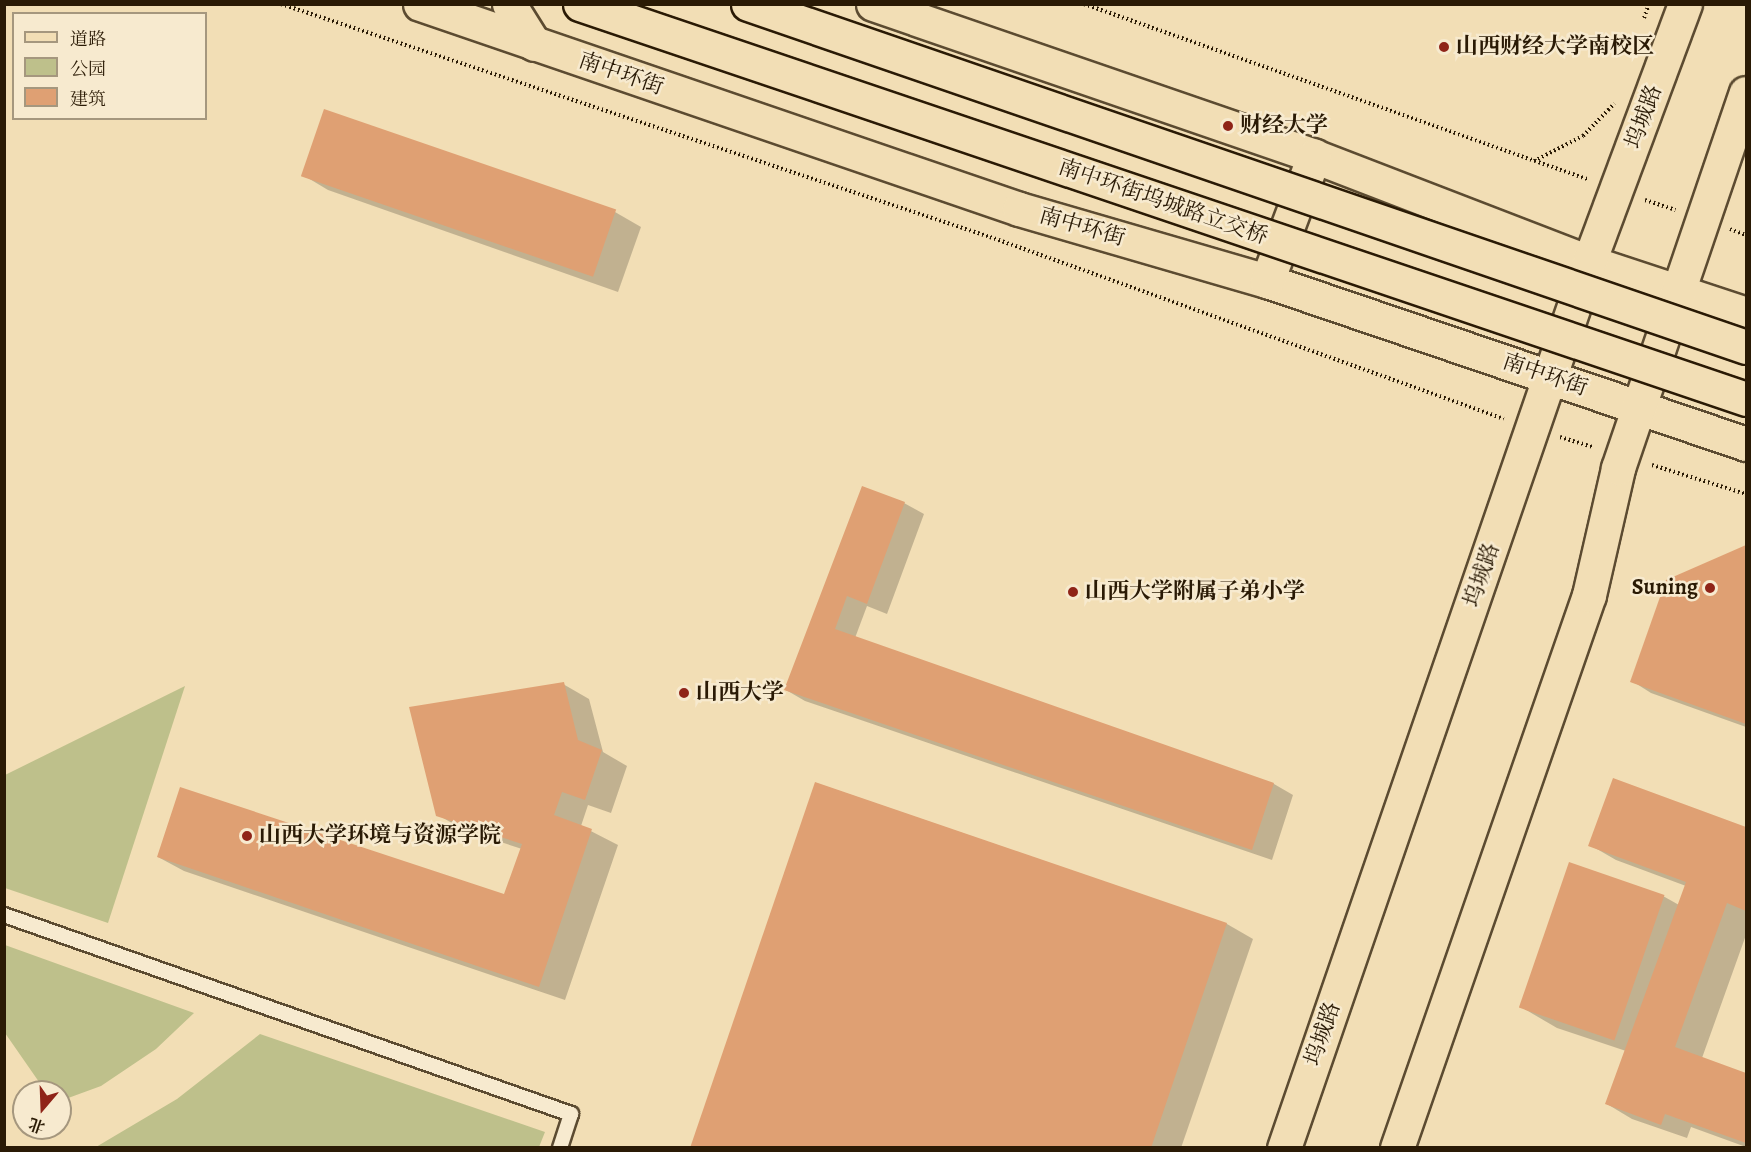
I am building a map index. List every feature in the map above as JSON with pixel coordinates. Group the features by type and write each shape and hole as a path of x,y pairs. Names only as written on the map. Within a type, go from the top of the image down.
{"main road":[{"name":"南中环街","path":"420,4 1019,209 1267,281 1746,444"},
{"path":"509,4 534,44"},
{"name":"南中环街坞城路立交桥","path":"580,4 1746,399"},
{"path":"748,4 1746,346"},
{"path":"873,4 1314,156 1589,261 1746,314"},
{"name":"坞城路","path":"1284,1148 1534,429 1589,261 1618,190 1684,4"},
{"path":"1397,1148 1589,595 1622,455 1746,93"},
{"path":"1267,281 1314,156"}],"lane":[{"path":"4,915 571,1114 560,1148"}],"path":[{"path":"280,4 990,237 1534,429 1746,494"},
{"path":"1084,4 1746,235"},
{"path":"1641,26 1649,4"},
{"path":"1534,161 1583,136 1615,103"}],"green space":[{"path":"185,686 108,923 5,888 5,775"},
{"path":"4,945 194,1013 156,1049 101,1086 72,1097 72,1080 38,1080 5,1033"},
{"path":"260,1034 545,1132 539,1147 96,1147 177,1099"}],"building":[{"path":"324,109 616,210 593,277 301,176"},
{"path":"862,486 905,502 867,604 847,596 835,629 1274,783 1252,850 784,690"},
{"path":"1746,545 1746,724 1630,682 1666,580"},
{"name":"山西大学环境与资源学院","path":"564,682 578,740 602,750 585,800 562,792 554,815 592,829 539,987 157,857 180,787 504,894 522,844 436,816 409,707"},
{"path":"1613,778 1746,827 1746,911 1727,903 1675,1047 1746,1073 1746,1143 1665,1114 1661,1125 1605,1104 1686,882 1588,846"},
{"path":"815,782 1227,923 1151,1148 690,1148"},
{"path":"1569,862 1664,895 1614,1040 1519,1008"}],"place":[{"name":"山西财经大学南校区","path":"1444,47"},
{"name":"财经大学","path":"1228,126"},
{"name":"Suning","path":"1710,588"},
{"name":"山西大学附属子弟小学","path":"1073,592"},
{"name":"山西大学","path":"684,693"},
{"name":"山西大学环境与资源学院","path":"247,836"}]}
